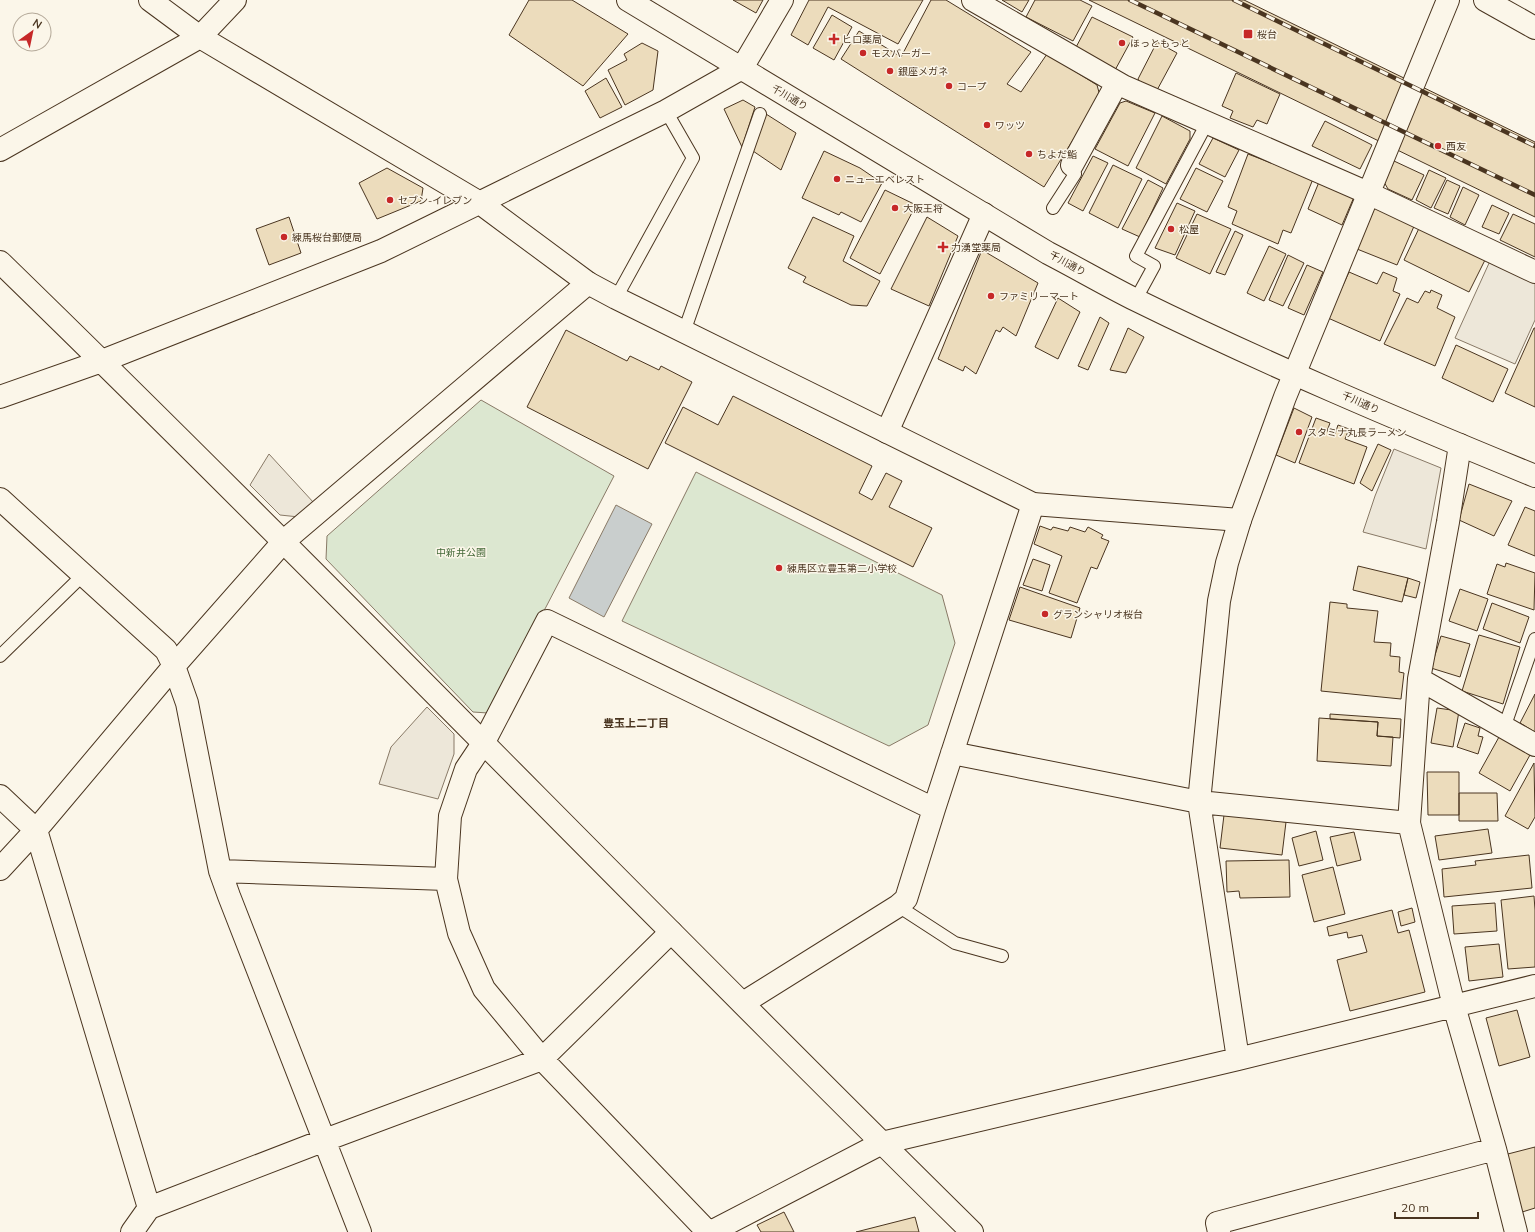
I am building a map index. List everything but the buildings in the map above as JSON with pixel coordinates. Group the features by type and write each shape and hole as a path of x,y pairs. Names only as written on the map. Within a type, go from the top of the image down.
{"street":[{"path":"150,0 200,37 480,203 588,283 1033,504 1240,520"},
{"path":"0,150 200,37 235,0"},
{"name":"千川通り","path":"628,0 1048,253 1196,329 1460,445 1535,476"},
{"path":"0,397 102,361 381,251 666,111 742,68 782,0"},
{"path":"973,0 1117,83 1368,193 1535,272"},
{"path":"1238,1059 1199,802 1219,601 1227,563 1240,520 1294,373 1448,0"},
{"path":"1485,0 1535,28"},
{"path":"1072,164 1117,83"},
{"path":"887,432 984,214"},
{"path":"0,262 284,541 671,932 972,1232"},
{"path":"0,869 36,830 174,666 284,541 588,283"},
{"path":"1460,445 1448,522 1419,679 1409,823 1454,1006 1495,1148 1516,1232"},
{"path":"0,499 166,650 174,666 187,703 220,871 360,1232"},
{"path":"743,1003 898,906 906,899 1033,504"},
{"path":"708,1232 542,1059 484,989 459,933 446,878 450,816 466,769 484,742 548,621 934,809"},
{"path":"1419,679 1535,745"},
{"path":"952,753 1199,802 1409,823"},
{"path":"0,796 36,830 150,1208"},
{"path":"220,871 446,878"},
{"path":"132,1232 150,1208 325,1140 542,1059 671,932"},
{"path":"711,1232 882,1143 1238,1059 1535,986"},
{"path":"1220,1232 1217,1223 1495,1148"}],"lane":[{"path":"616,298 693,158 666,111"},
{"path":"684,332 760,114"},
{"path":"1136,299 1154,266 1136,256 1207,123"},
{"path":"1053,208 1075,174 1072,164"},
{"path":"0,656 83,575"},
{"path":"1504,728 1535,639"},
{"path":"898,906 954,943 1002,956"}],"green space":[{"name":"中新井公園","path":"481,400 614,476 546,607 488,713 473,712 326,559 327,536"},
{"path":"696,472 942,595 955,643 928,725 889,746 622,621"}],"shaded area":[{"path":"1490,261 1535,282 1535,320 1515,364 1455,338"},
{"path":"1394,449 1441,468 1426,549 1363,532 1375,496"},
{"path":"269,454 314,503 299,517 280,515 250,485"},
{"path":"616,505 652,524 604,617 569,598"},
{"path":"427,707 454,734 454,754 438,799 379,784 391,747"}],"railway":[{"path":"1130,0 1535,195"},
{"path":"1234,0 1535,146"}],"place":[{"name":"桜台","path":"1248,34"},
{"name":"ヒロ薬局","path":"834,39"},
{"name":"ほっともっと","path":"1122,43"},
{"name":"モスバーガー","path":"863,53"},
{"name":"銀座メガネ","path":"890,71"},
{"name":"コープ","path":"949,86"},
{"name":"ワッツ","path":"987,125"},
{"name":"西友","path":"1438,146"},
{"name":"ちよだ鮨","path":"1029,154"},
{"name":"ニューエベレスト","path":"837,179"},
{"name":"セブン-イレブン","path":"390,200"},
{"name":"大阪王将","path":"895,208"},
{"name":"松屋","path":"1171,229"},
{"name":"練馬桜台郵便局","path":"284,237"},
{"name":"力湧堂薬局","path":"943,247"},
{"name":"ファミリーマート","path":"991,296"},
{"name":"スタミナ丸長ラーメン","path":"1299,432"},
{"name":"練馬区立豊玉第二小学校","path":"779,568"},
{"name":"グランシャリオ桜台","path":"1045,614"}],"district":[{"name":"豊玉上二丁目","path":"636,723"}]}
